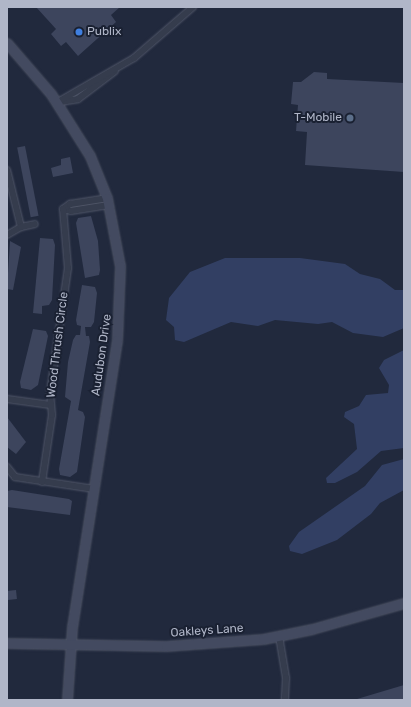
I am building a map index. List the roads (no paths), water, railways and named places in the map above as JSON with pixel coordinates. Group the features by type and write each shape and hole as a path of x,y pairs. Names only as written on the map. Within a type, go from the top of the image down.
{"street":[{"path":"56,103 78,99 106,80 119,67 134,58 193,7"},
{"name":"Audubon Drive","path":"7,43 56,103 90,156 108,201 118,249 121,299 70,646 67,700"},
{"path":"7,170 21,227"},
{"name":"Wood Thrush Circle","path":"42,482 52,415 50,393 68,268 63,208 70,204 108,201"},
{"path":"7,235 21,227 35,224"},
{"path":"7,399 51,405"},
{"path":"7,467 15,477 94,489"},
{"name":"Oakleys Lane","path":"7,643 70,646 166,646 279,636 404,603"},
{"path":"279,636 286,678 285,700"}],"water":[{"path":"225,258 300,258 345,264 360,274 380,279 395,290 404,290 404,328 383,337 353,333 332,322 318,324 275,320 258,326 231,322 184,342 175,340 174,327 166,320 169,298 190,272"},
{"path":"404,350 404,448 381,451 357,472 335,483 327,483 326,478 357,449 354,424 344,417 345,412 359,406 366,395 388,393 389,385 379,368 384,360"},
{"path":"404,459 404,490 380,503 371,514 337,540 302,554 290,551 289,546 299,532 365,486 382,465"}],"place":[{"name":"Publix","path":"79,32"},
{"name":"T-Mobile","path":"350,118"}]}
